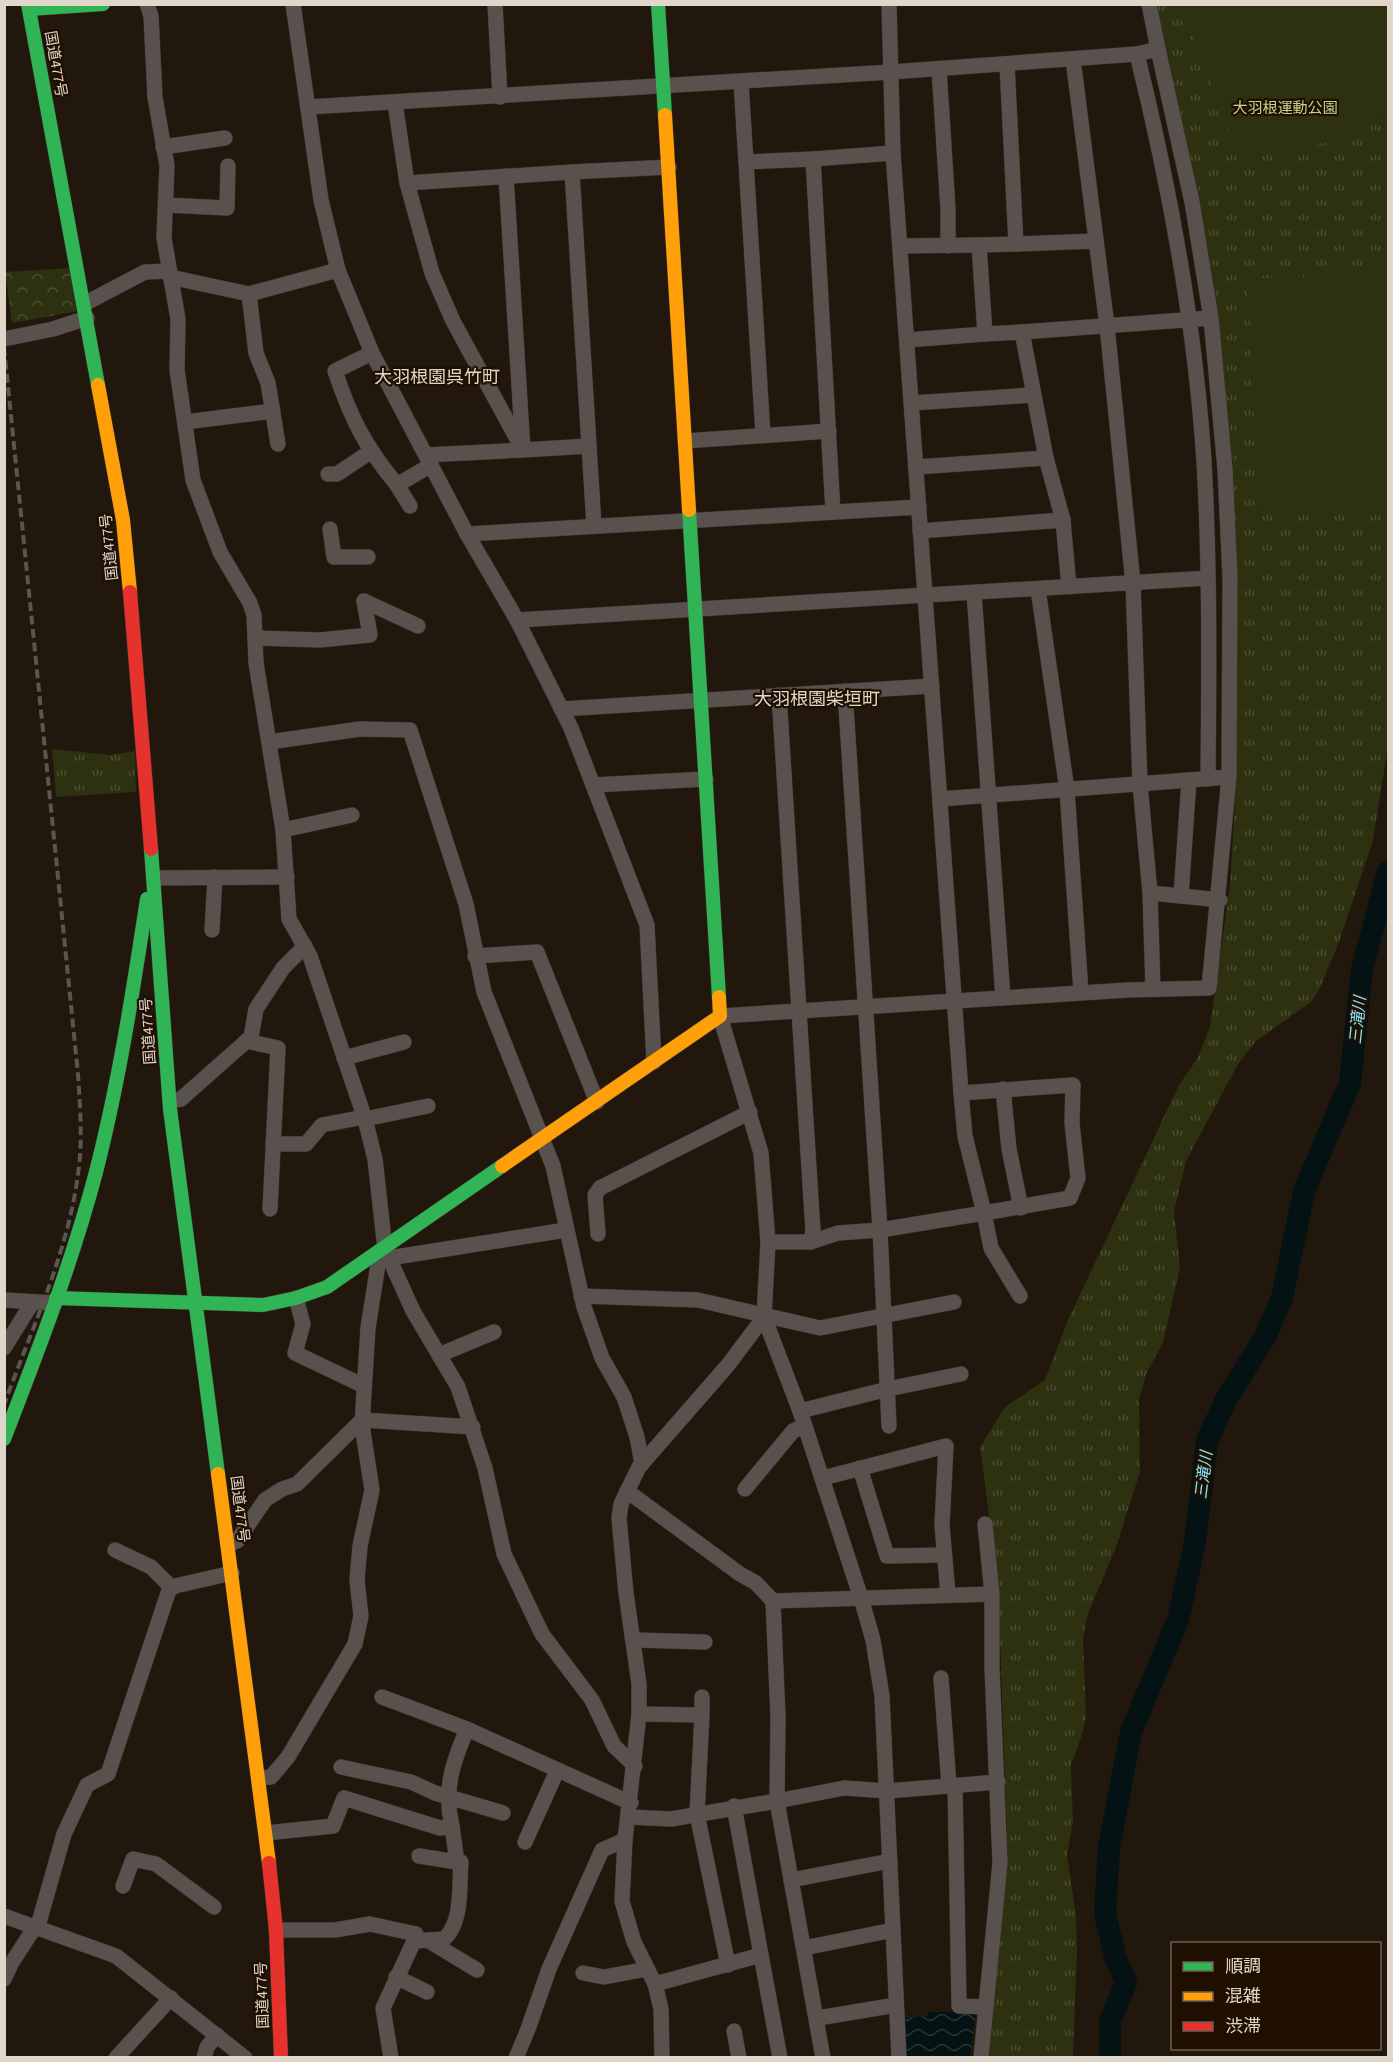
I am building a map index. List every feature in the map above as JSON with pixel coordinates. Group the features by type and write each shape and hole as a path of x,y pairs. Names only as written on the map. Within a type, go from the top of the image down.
{"main road":[{"path":"28,7 103,4"},
{"path":"56,1300 263,1305 296,1298 327,1287 384,1253 720,1016 658,4"},
{"name":"国道477号","path":"28,7 123,520 154,878 170,1101 266,1833 276,1930 281,2058"},
{"path":"4,1439 56,1300 86,1210 123,1055 148,892 154,878"}],"street":[{"path":"147,4 151,16 155,97 167,166 164,238 178,319 177,370 196,490 220,552 252,608 256,663 283,830 289,920 305,946 364,1118 375,1159 384,1253 368,1328 364,1386 362,1420 372,1490 358,1569 360,1626 355,1644 288,1757 270,1777 259,1778"},
{"path":"293,4 321,200 338,270 372,352 467,534 517,620 571,728 647,925 654,1062"},
{"path":"495,4 500,97"},
{"path":"889,4 893,153 965,1136 991,1248 1020,1296"},
{"path":"899,2058 887,1791 879,1675 873,1640 803,1418 764,1317 768,1242 761,1153 720,1016 1081,993 1209,988 1220,900 1229,777 1230,577 1225,468 1211,318 1192,202 1149,4"},
{"path":"308,107 939,69 1137,54 1158,49"},
{"path":"1137,54 1169,197 1190,319 1204,462 1208,578 1209,779"},
{"path":"1073,59 1107,326 1133,583 1140,784 1150,893 1153,989"},
{"path":"1007,64 1016,244"},
{"path":"939,69 948,209 948,246"},
{"path":"741,82 763,435"},
{"path":"395,103 407,183 432,273 453,321 523,450"},
{"path":"163,147 225,138"},
{"path":"746,162 893,153"},
{"path":"813,159 833,512"},
{"path":"166,204 227,208 228,166"},
{"path":"407,183 669,167"},
{"path":"572,172 594,526"},
{"path":"506,176 523,450"},
{"path":"900,246 1096,241"},
{"path":"979,245 985,334"},
{"path":"4,339 52,329 85,311 145,272 170,274 249,294 338,270"},
{"path":"249,294 256,353 268,383 278,444"},
{"path":"907,340 1211,318"},
{"path":"1022,332 1046,458 1063,520 1069,587"},
{"path":"372,352 335,371 349,413 370,452 397,485 410,507"},
{"path":"912,404 1033,395"},
{"path":"185,422 273,411"},
{"path":"685,441 829,430"},
{"path":"397,485 429,460 589,446"},
{"path":"328,474 337,474 370,452"},
{"path":"916,467 1046,458"},
{"path":"467,534 919,507"},
{"path":"920,531 1063,520"},
{"path":"330,528 334,557 368,557"},
{"path":"517,620 1208,578"},
{"path":"1038,589 1066,790 1081,993"},
{"path":"974,593 1004,998"},
{"path":"255,638 320,640 370,635 364,601 418,626"},
{"path":"561,709 932,686"},
{"path":"845,691 880,1230 889,1426"},
{"path":"779,695 813,1231 811,1242"},
{"path":"269,742 360,729 410,730 466,904 484,992 553,1166 581,1296 602,1358 626,1403 642,1464"},
{"path":"940,799 1229,777"},
{"path":"593,785 706,779"},
{"path":"1181,896 1189,780"},
{"path":"283,830 352,815"},
{"path":"154,878 287,877"},
{"path":"213,930 215,878"},
{"path":"1150,893 1220,900"},
{"path":"170,1101 181,1099 251,1037 256,1009 282,968 305,946"},
{"path":"475,956 537,952 597,1102"},
{"path":"246,1041 278,1048 270,1209"},
{"path":"344,1058 404,1042"},
{"path":"768,1242 811,1242 838,1233 880,1230 1070,1198 1078,1178 1072,1123 1073,1084 962,1093"},
{"path":"1003,1089 1009,1149 1021,1208"},
{"path":"273,1144 306,1144 322,1125 428,1106"},
{"path":"598,1234 595,1196 600,1188 750,1112"},
{"path":"384,1253 566,1230"},
{"path":"384,1253 413,1311 458,1387 485,1468 504,1554 526,1602 542,1634 592,1700 614,1746 635,1766"},
{"path":"581,1296 698,1300 764,1317 820,1328 954,1302"},
{"path":"296,1298 303,1324 295,1353 364,1386"},
{"path":"4,1300 32,1303 56,1300"},
{"path":"4,1348 32,1303"},
{"path":"662,2058 662,2009 655,1984 627,1926 622,1900 624,1840 630,1810 639,1714 635,1640 626,1593 620,1527 621,1504 642,1464 728,1365 764,1317"},
{"path":"439,1355 494,1332"},
{"path":"745,1489 803,1418 888,1389 961,1374"},
{"path":"228,1545 237,1540 265,1500 282,1489 297,1484 362,1420 473,1427"},
{"path":"823,1478 946,1446 942,1525 948,1594"},
{"path":"860,1468 887,1556 945,1555"},
{"path":"627,1491 740,1574 756,1583 773,1601 778,1717 777,1801 818,2018 823,2058"},
{"path":"981,2058 1000,1863 992,1668 992,1594 985,1524"},
{"path":"116,1550 152,1567 172,1588"},
{"path":"4,1978 36,1927 64,1834 87,1785 108,1774 169,1590 232,1573"},
{"path":"773,1601 992,1594"},
{"path":"635,1640 705,1642"},
{"path":"941,1678 952,1785 959,2006 986,2007"},
{"path":"382,1697 467,1729 557,1771 630,1810 671,1819 734,1806 759,1806 844,1788 887,1791 998,1782"},
{"path":"702,1697 697,1814 728,1965"},
{"path":"639,1714 702,1715"},
{"path":"457,1862 447,1797 455,1757 467,1729"},
{"path":"340,1767 411,1782 447,1797 503,1814"},
{"path":"525,1842 557,1771"},
{"path":"266,1833 333,1826 344,1798 440,1827 452,1826"},
{"path":"734,1806 780,2058"},
{"path":"516,2058 549,1969 602,1850 624,1840"},
{"path":"390,2058 383,2008 396,1977 422,1941 444,1939 453,1928 459,1889 461,1862 419,1856"},
{"path":"123,1886 133,1859 145,1861 156,1864 214,1907"},
{"path":"791,1880 890,1861"},
{"path":"4,1916 116,1956 245,2058"},
{"path":"276,1930 335,1930 370,1924 416,1934 422,1941 477,1970"},
{"path":"804,1948 893,1930"},
{"path":"655,1984 761,1955"},
{"path":"583,1973 604,1977 647,1969"},
{"path":"396,1977 427,1992"},
{"path":"116,2058 171,1998"},
{"path":"818,2018 896,2005"},
{"path":"734,2031 739,2058"},
{"path":"204,2058 207,2047 217,2035"}],"green space":[{"name":"大羽根運動公園","path":"1155,5 1388,5 1388,747 1373,840 1339,942 1319,990 1311,1002 1256,1041 1238,1064 1186,1161 1174,1211 1180,1268 1163,1343 1147,1372 1139,1399 1140,1472 1116,1547 1088,1614 1083,1637 1086,1718 1071,1765 1073,1821 1067,1855 1076,1916 1077,1949 1073,2057 989,2057 1007,1865 1007,1833 998,1582 980,1447 1005,1407 1045,1380 1068,1320 1179,1085 1197,1059 1210,1027 1230,886 1237,771 1232,471 1212,278"},
{"path":"1181,5 1388,5 1388,108 1376,120 1343,137 1303,148 1246,158 1236,151"},
{"path":"70,268 78,311 12,323 5,272"},
{"path":"1388,273 1388,506 1258,512 1248,279"},
{"path":"52,749 111,755 135,751 136,792 56,797"}],"water":[{"path":"929,2012 976,2012 970,2057 905,2057 904,2018 928,2016"}],"waterway":[{"name":"三滝川","path":"1110,2058 1110,2021 1126,1983 1115,1956 1105,1913 1109,1847 1131,1732 1178,1620 1195,1542 1207,1441 1226,1400 1266,1335 1282,1298 1304,1191 1350,1083 1362,969 1388,872"}],"railway":[{"path":"4,347 78,1074 81,1137 80,1162 66,1233 4,1405"}],"traffic: fast":[{"path":"28,4 98,385"},
{"path":"29,9 103,4"},
{"path":"658,4 665,115"},
{"path":"689,510 719,997"},
{"path":"151,849 170,1109 218,1474"},
{"path":"4,1439 42,1340 87,1206 119,1070 147,899"},
{"path":"56,1298 263,1305 296,1298 327,1287 502,1166"}],"traffic: slow":[{"path":"665,115 689,510"},
{"path":"98,385 123,520 130,592"},
{"path":"502,1166 720,1016 719,997"},
{"path":"218,1474 269,1863"}],"traffic: jam":[{"path":"130,592 151,849"},
{"path":"269,1863 276,1930 281,2058"}],"district":[{"name":"大羽根園呉竹町","path":"437,377"},
{"name":"大羽根園柴垣町","path":"817,699"}]}
